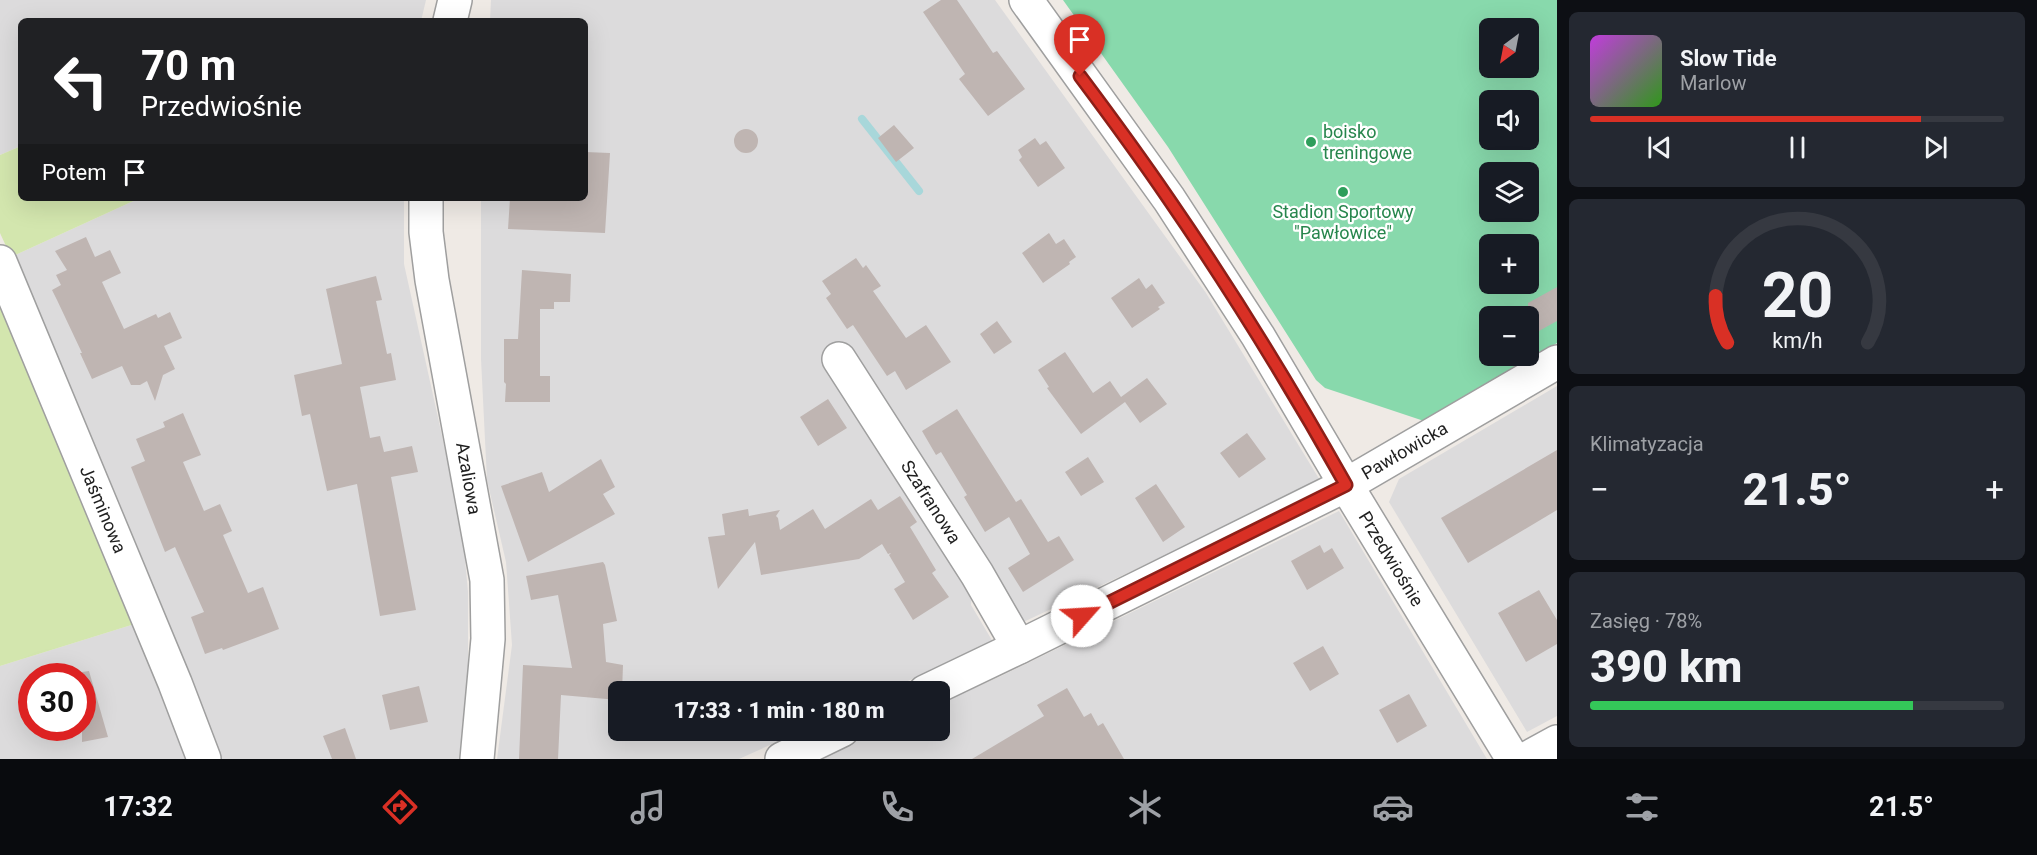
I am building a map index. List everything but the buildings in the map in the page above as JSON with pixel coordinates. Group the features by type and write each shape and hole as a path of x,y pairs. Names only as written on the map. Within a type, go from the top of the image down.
{"street":[{"path":"451,18 455,0"},
{"name":"Przedwiośnie","path":"1026,0 1176,209 1258,336 1513,759"},
{"name":"Azaliowa","path":"426,201 426,232 432,280 487,580 488,639 477,759"},
{"name":"Jaśminowa","path":"0,262 176,683 204,759"},
{"name":"Szafranowa","path":"839,359 977,574 1019,647"},
{"name":"Pawłowicka","path":"948,681 1346,485 1557,362"},
{"path":"782,759 819,741"},
{"path":"1526,759 1557,742"}],"shaded area":[{"path":"0,0 426,0 422,18 18,18 18,147 0,155"},
{"path":"491,0 995,0 1206,293 1321,482 1017,625 973,581 971,605 993,642 908,681 608,681 608,741 779,741 739,759 497,759 512,645 506,562 487,480 481,359 481,201 588,201 588,18 490,18"},
{"path":"133,201 404,201 404,264 462,526 468,592 468,677 459,759 220,759 205,726 163,611 11,257"},
{"path":"1557,386 1557,716 1527,732 1389,502 1399,479"},
{"path":"1339,511 1487,759 815,759 856,741 950,741 950,699"},
{"path":"141,622 190,759 0,759 0,666"}],"green space":[{"name":"Stadion Sportowy \"Pawłowice\"","path":"1063,0 1557,0 1557,343 1539,354 1539,306 1479,306 1479,366 1518,366 1424,421 1325,388 1316,380 1168,147"},
{"path":"18,147 18,201 133,201 11,257 0,233 0,155"},
{"path":"0,301 141,622 0,666"}],"waterway":[{"path":"862,119 919,191"}],"place":[{"name":"boisko treningowe","path":"1311,142"},
{"name":"Stadion Sportowy \"Pawłowice\"","path":"1343,192"}],"route":[{"path":"1080,76 1169,199 1208,258 1258,336 1346,485 1082,616"}]}
